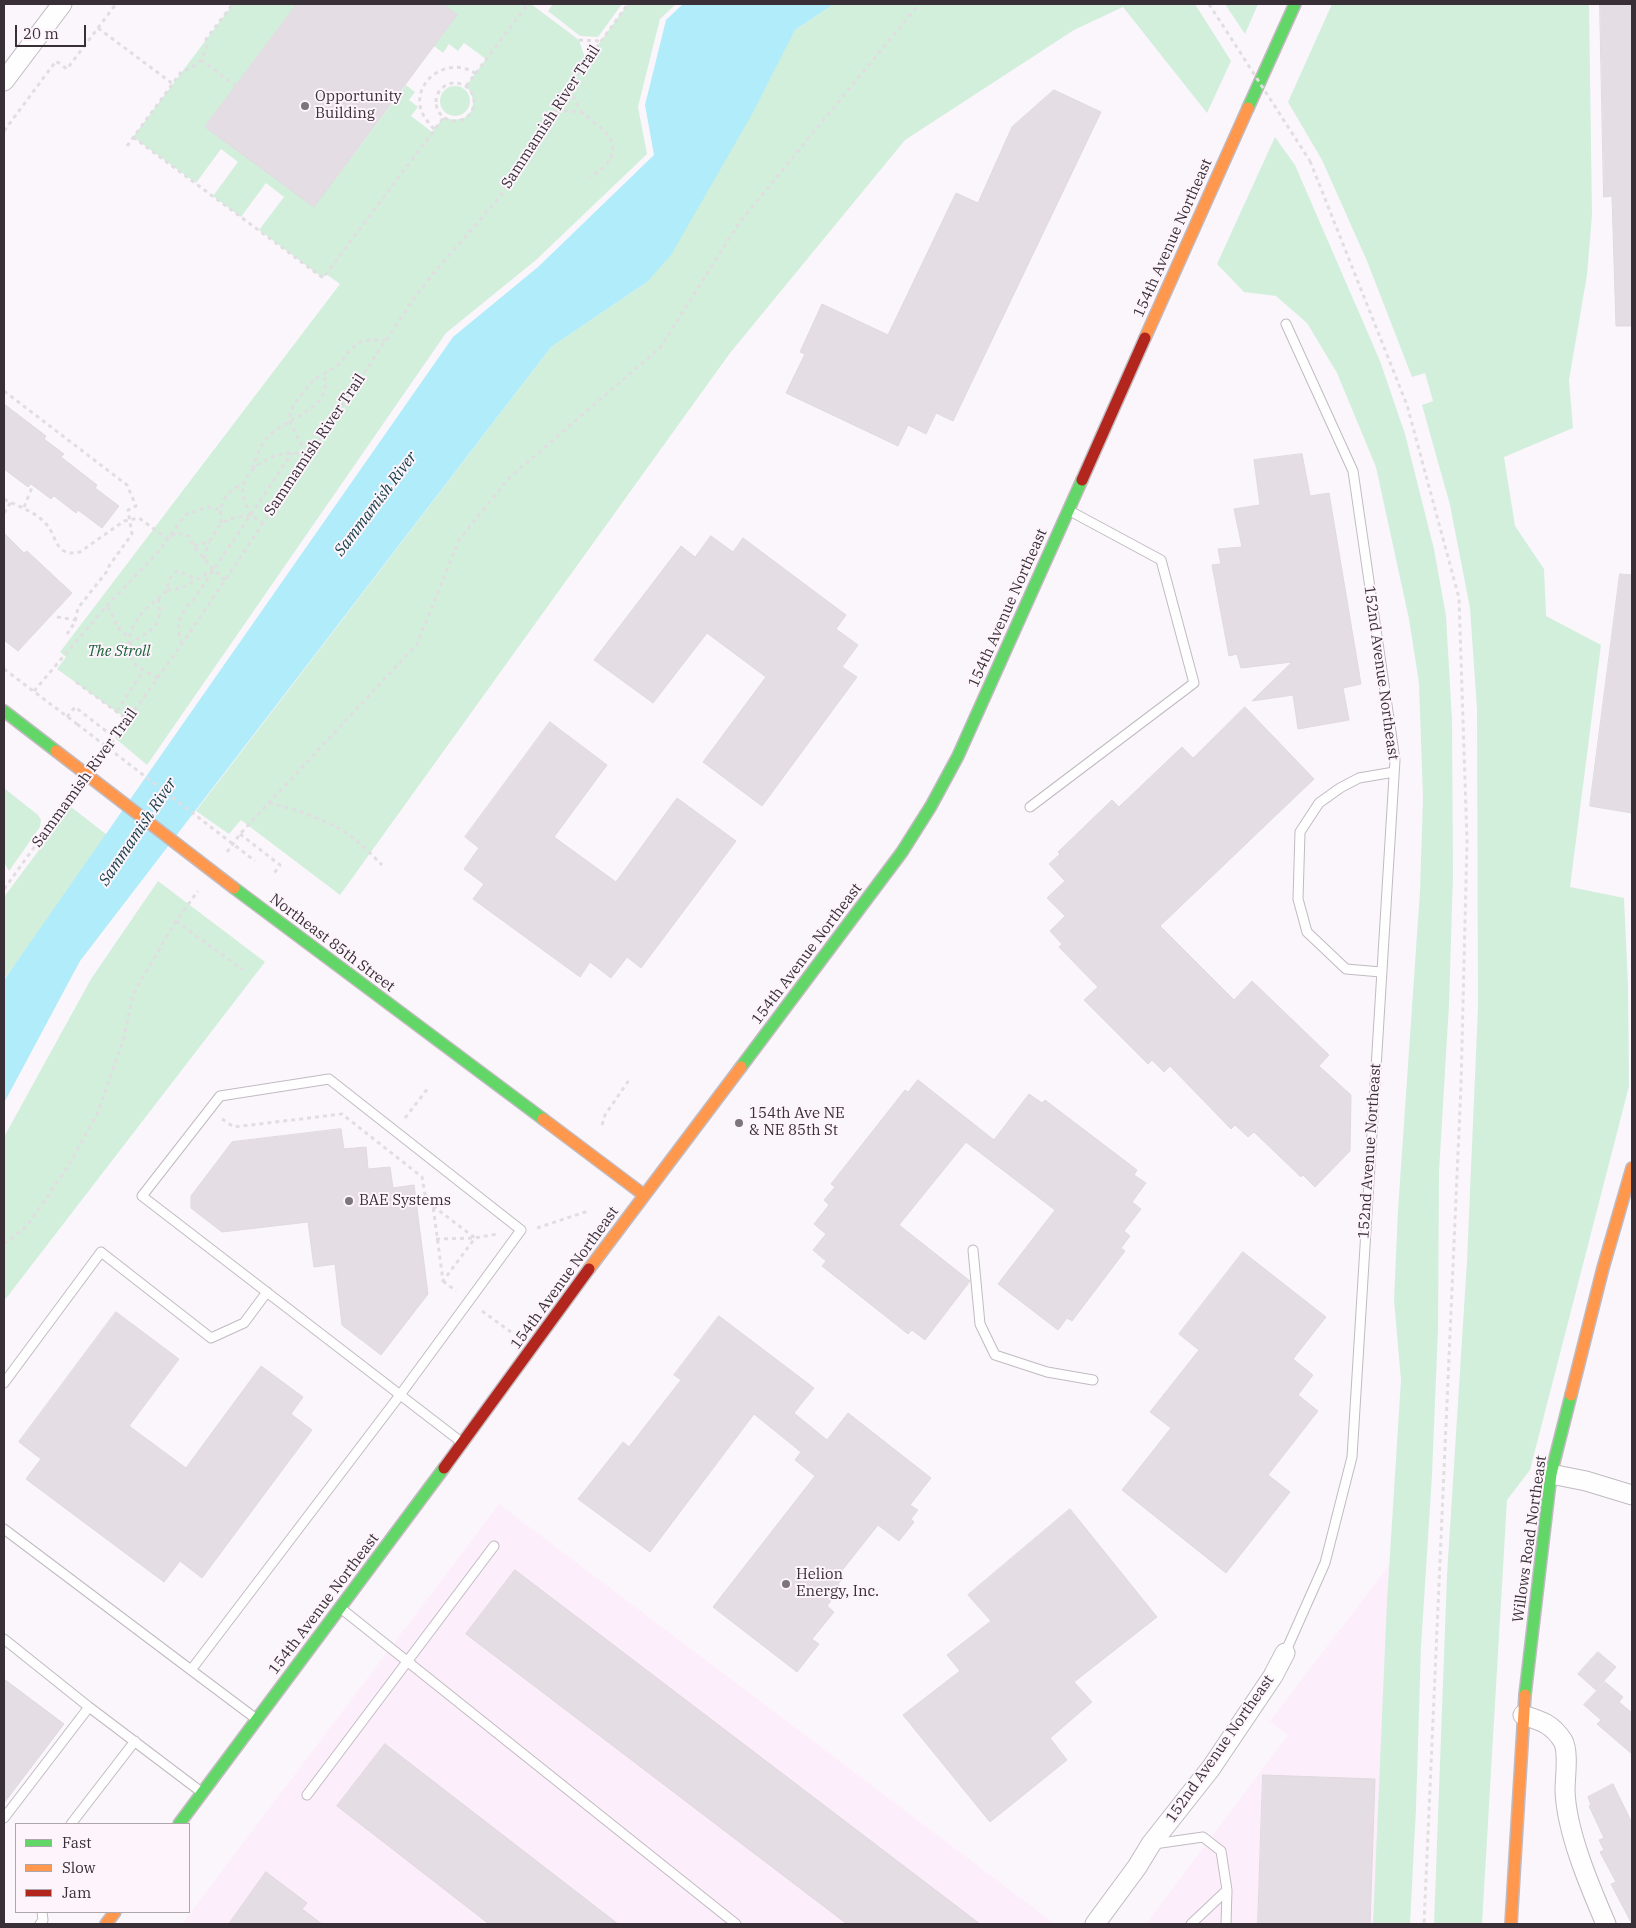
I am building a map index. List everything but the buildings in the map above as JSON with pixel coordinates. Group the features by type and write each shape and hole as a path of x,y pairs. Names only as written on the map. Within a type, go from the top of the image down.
{"main road":[{"name":"154th Avenue Northeast","path":"180,1823 341,1608 644,1196 858,913 902,852 931,806 958,756 1295,4"},
{"name":"Northeast 85th Street","path":"4,711 234,888 644,1196"},
{"name":"Willows Road Northeast","path":"1510,1924 1523,1715 1551,1474 1603,1268 1632,1168"},
{"path":"106,1924 114,1913"}],"street":[{"path":"4,81 62,4"},
{"path":"1551,1474 1586,1481 1632,1495"},
{"name":"152nd Avenue Northeast","path":"1095,1924 1137,1868 1152,1844 1211,1768 1273,1676 1285,1653"},
{"path":"1523,1715 1547,1723 1564,1743 1566,1758 1565,1792 1569,1820 1592,1890 1606,1924"}],"lane":[{"name":"152nd Avenue Northeast","path":"1285,1653 1325,1563 1352,1457 1395,760 1353,470 1286,324"},
{"path":"1030,807 1194,683 1161,560 1068,510"},
{"path":"1381,972 1346,968 1307,932 1298,899 1300,832 1319,803 1340,788 1359,778 1394,772"},
{"path":"191,1670 400,1395 521,1230 329,1079 220,1096 142,1196 400,1395 463,1442"},
{"path":"973,1250 980,1324 995,1355 1047,1372 1093,1380"},
{"path":"4,1383 100,1252 211,1338 244,1323 267,1292"},
{"path":"4,1529 257,1719"},
{"path":"307,1795 494,1546"},
{"path":"341,1608 736,1924"},
{"path":"4,1639 89,1707 202,1792"},
{"path":"4,1818 89,1707"},
{"path":"72,1823 135,1741"},
{"path":"1152,1844 1202,1837 1221,1851 1228,1890 1226,1924"},
{"path":"1191,1924 1228,1890"}],"path":[{"path":"4,131 56,61 67,69 116,4"},
{"path":"127,146 182,71 190,69 200,60 206,47 206,39 233,4"},
{"path":"466,86 528,4"},
{"name":"Sammamish River Trail","path":"98,761 182,644 385,340 432,275 511,182 600,41 628,4"},
{"path":"223,858 240,834 417,644 459,540 510,476 660,348 739,223 919,4"},
{"path":"1209,4 1310,161 1406,405 1459,598 1467,841 1461,1085 1424,1924"},
{"path":"98,28 173,84"},
{"path":"579,40 600,41"},
{"path":"200,60 236,86"},
{"path":"434,129 425,119 421,108 420,97 424,85 431,76 440,70 452,66 464,68 476,74"},
{"path":"457,83 466,86 472,94 474,104 470,113 462,119 453,120 444,117 437,109 436,99 440,90 447,84 457,83"},
{"path":"570,88 575,101 584,114 612,139 614,150 608,162 600,171 589,177"},
{"path":"556,112 569,111 584,114"},
{"path":"133,137 323,278 444,117"},
{"path":"307,456 290,422 293,406 313,380 337,366 352,348 360,342 385,340"},
{"path":"221,523 219,509 224,498 232,489 244,483 253,469 256,455 263,443 272,433 307,412 318,401 325,390 326,380 323,373"},
{"path":"4,391 127,486 136,506 128,510 132,531 131,537 78,608 76,620 67,634"},
{"path":"253,469 278,455 293,453 307,456"},
{"path":"182,644 177,632 178,623 186,608 293,453"},
{"path":"244,483 244,502 251,515 263,523"},
{"path":"24,507 33,485"},
{"path":"4,499 24,507 40,518 49,527 64,551 72,554 80,552 124,521 140,518 169,537"},
{"path":"4,514 10,502"},
{"path":"34,691 169,537 185,515 207,507 219,509"},
{"path":"204,560 209,542 221,523 251,515"},
{"path":"169,537 178,534 189,536 193,546 204,560 225,580"},
{"path":"193,546 209,542"},
{"path":"158,678 143,671 133,661 129,653 129,635 138,618 168,590 182,588 214,570"},
{"path":"168,590 170,577 178,571 196,579"},
{"path":"129,644 149,632 157,624 161,616 158,599"},
{"path":"107,607 115,619 116,626 126,635 129,635"},
{"path":"57,617 76,620"},
{"path":"4,668 255,861"},
{"path":"116,711 143,671"},
{"path":"76,682 128,720"},
{"path":"67,717 75,707 115,738"},
{"name":"Sammamish River Trail","path":"4,889 75,791"},
{"path":"269,803 339,828 363,846 382,865"},
{"path":"240,834 280,865 273,875"},
{"path":"4,1244 28,1226 69,1165 97,1114 124,1038 133,994 176,921 199,889"},
{"path":"176,921 243,970"},
{"path":"602,1125 604,1115 629,1080"},
{"path":"402,1123 429,1087"},
{"path":"222,1118 234,1127 342,1114 422,1177 426,1200 475,1238"},
{"path":"433,1206 443,1281 460,1294"},
{"path":"585,1212 587,1208"},
{"path":"531,1230 585,1212 589,1214"},
{"path":"436,1238 475,1238 497,1234"},
{"path":"443,1281 475,1238"},
{"path":"481,1310 511,1332"}],"shaded area":[{"path":"499,1504 1055,1924 182,1924"},
{"path":"1394,1559 1383,1924 1146,1924 1288,1735 1270,1721"}],"green space":[{"name":"The Stroll","path":"233,4 297,4 205,127 314,207 406,85 415,92 409,100 418,107 411,116 432,132 444,117 460,119 470,113 473,101 471,93 466,86 486,59 464,43 458,51 449,44 443,53 434,46 457,15 443,4 531,4 579,40 586,61 628,4 676,4 660,19 638,107 647,154 536,260 446,333 147,765 115,738 128,720 57,669 66,657 60,652 340,284 326,274 323,278 259,230 284,197 266,183 241,217 213,196 238,162 221,149 196,183 133,137"},
{"path":"553,4 622,4 598,37 580,36 548,11"},
{"path":"834,4 1195,4 1231,61 1207,113 1123,7 1074,30 905,140 730,353 340,895 241,820 229,834 196,811 551,347 647,282 795,30"},
{"path":"1225,4 1258,4 1245,34"},
{"path":"1332,4 1589,4 1592,215 1587,275 1569,380 1573,428 1504,457 1515,526 1544,569 1546,616 1601,645 1570,887 1624,898 1628,985 1629,1086 1530,1470 1507,1500 1482,1924 1434,1924 1447,1575 1467,1261 1478,1007 1477,709 1470,608 1450,505 1422,405 1433,401 1425,373 1412,377 1367,261 1322,160 1288,102"},
{"path":"455,86 461,87 469,95 469,107 461,115 455,116 449,115 441,107 440,101 441,95 449,87"},
{"path":"1275,137 1295,165 1380,361 1405,434 1434,549 1446,616 1452,720 1453,874 1449,1005 1439,1171 1438,1329 1432,1475 1421,1647 1410,1924 1373,1924 1387,1601 1401,1380 1394,1300 1398,1210 1420,891 1423,798 1419,683 1409,619 1376,467 1337,373 1307,323 1276,296 1244,292 1217,264"},
{"path":"4,788 38,815 41,820 40,827 9,871 4,862"},
{"path":"71,807 111,838 4,979 4,897"},
{"path":"158,881 265,962 4,1301 4,1137 91,979"}],"water":[{"name":"Sammamish River","path":"683,4 834,4 795,30 751,116 671,255 647,282 551,347 80,961 4,1103 4,980 453,337 538,267 654,155 645,105 666,20"}],"traffic: fast":[{"path":"1248,108 1295,4"},
{"path":"741,1067 902,852 931,806 958,756 1082,480"},
{"path":"4,711 56,751"},
{"path":"234,888 543,1119"},
{"path":"1525,1695 1551,1474 1571,1395"},
{"path":"180,1823 444,1468"}],"traffic: slow":[{"path":"1145,338 1248,108"},
{"path":"56,751 234,888"},
{"path":"589,1269 741,1067"},
{"path":"543,1119 644,1195"},
{"path":"1571,1395 1603,1268 1632,1168"},
{"path":"1511,1924 1525,1695"},
{"path":"106,1924 114,1913"}],"traffic: jam":[{"path":"1082,480 1145,338"},
{"path":"444,1468 589,1269"}],"place":[{"name":"Opportunity Building","path":"305,106"},
{"name":"154th Ave NE & NE 85th St","path":"739,1123"},
{"name":"BAE Systems","path":"349,1201"},
{"name":"Helion Energy, Inc.","path":"786,1584"}]}
